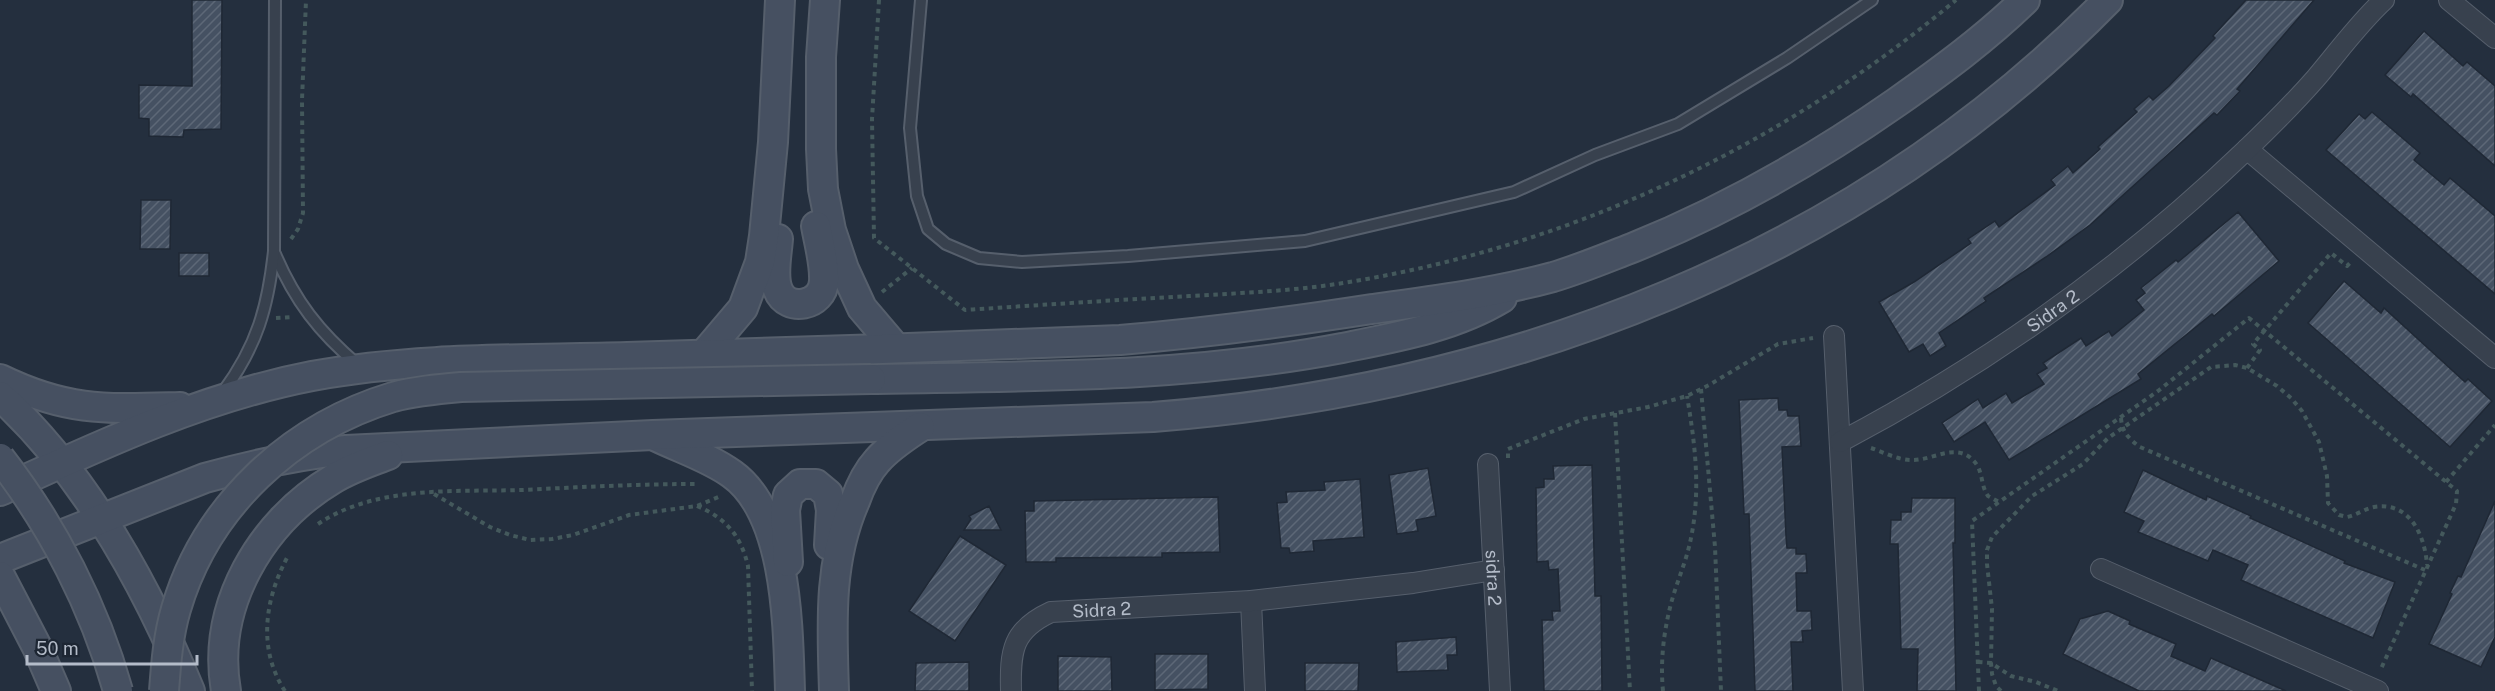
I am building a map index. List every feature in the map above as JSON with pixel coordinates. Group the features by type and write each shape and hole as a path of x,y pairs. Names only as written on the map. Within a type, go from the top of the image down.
{"street":[{"path":"704,354 743,308 752,286 764,236 773,142 780,0"},
{"path":"825,0 821,57 821,149 823,189 831,230 844,269 862,308 896,348"},
{"path":"0,491 60,463 208,404 264,387 362,369 429,363 1120,340 1208,333 1449,298 1524,284 1595,263 1674,231 1763,186 1849,135 1931,78 2025,0"},
{"path":"0,559 179,487 251,465 322,453 653,435 1153,417 1227,411 1301,401 1446,371 1588,327 1657,301 1725,271 1791,237 1855,200 1977,116 2034,68 2108,0"},
{"name":"Sidra 2","path":"1842,441 1950,380 2055,311 2154,234 2247,149 2313,81 2384,0"},
{"path":"2449,0 2495,38"},
{"path":"773,142 781,170 777,289 783,298 792,304 814,301 821,293 824,282 813,185 821,149"},
{"path":"2247,149 2495,358"},
{"path":"164,691 167,653 176,610 198,558 221,519 258,474 280,454 335,420 395,397 461,387 1117,375 1228,366 1299,356 1419,332 1456,320 1492,304 1524,284"},
{"path":"1834,336 1842,441 1853,691"},
{"path":"0,379 36,396 66,405 98,409 208,404"},
{"path":"0,396 15,410 60,463 101,519 124,555 176,656 190,691"},
{"path":"834,691 832,616 834,571 841,536 862,484 876,462 896,442 920,427"},
{"path":"653,435 732,473 749,490 765,521 779,562 785,594"},
{"path":"226,691 222,657 227,617 237,589 267,537 294,508 334,478 361,465 418,446"},
{"path":"0,458 37,511 81,591 118,691"},
{"name":"sidra 2","path":"1488,464 1500,691"},
{"path":"790,691 785,594 789,538 785,510 788,495 800,484 816,484 828,494 831,510 828,530 834,571"},
{"path":"2101,569 2375,690"},
{"name":"Sidra 2","path":"1011,691 1012,652 1020,634 1034,620 1051,612 1251,601 1494,570"},
{"path":"0,576 37,647 56,691"},
{"path":"1251,601 1255,691"},
{"path":"0,624 37,647"}],"lane":[{"path":"208,404 240,368 263,319 270,292 274,251 275,0"},
{"path":"921,0 910,128 918,196 928,228 946,244 979,258 1022,262 1128,256 1305,241 1514,192 1595,155 1678,124 1787,58 1872,0"},
{"path":"274,251 288,285 308,316 333,344 362,369"}],"path":[{"path":"274,251 288,243 298,229 303,213 302,100 306,0"},
{"path":"879,0 872,119 874,238 966,310"},
{"path":"2247,369 2260,350 2253,344 2263,330 2331,253 2347,266 2363,247"},
{"path":"263,319 308,316"},
{"path":"1979,691 1972,521 2158,391 2249,318 2457,491 2458,497 2375,690"},
{"path":"1488,464 1508,462 1508,449 1584,418 1648,407 1687,396 1778,344 1799,339 1834,336"},
{"path":"2001,691 1996,686 1991,663 1992,609 1987,550 1992,537 2032,496 2083,464 2108,438 2211,368 2235,365 2263,376 2284,392 2302,411 2311,426 2324,459 2328,503 2332,510 2347,517 2373,508 2384,507 2404,513 2419,531 2426,568"},
{"path":"1701,389 1715,547 1721,691"},
{"path":"1663,691 1666,626 1691,539 1696,508 1695,444 1687,396"},
{"path":"1614,413 1630,691"},
{"path":"2121,417 2122,428 2128,438 2140,447 2426,568"},
{"path":"2446,482 2495,424"},
{"path":"1842,441 1907,460 1946,452 1964,454 1977,465 1988,496 2000,502"},
{"path":"434,494 490,526 510,535 530,540 573,535 629,515 697,506 743,483"},
{"path":"316,525 333,514 370,501 407,495 651,484 743,483"},
{"path":"697,506 713,512 726,522 737,535 745,550 748,566 752,691"},
{"path":"285,691 273,668 268,645 267,620 271,596 279,574 294,548"},
{"path":"1978,662 1998,665 2011,676 2036,682 2058,691"}],"building":[{"path":"192,0 222,0 221,129 184,130 183,137 149,136 149,119 139,118 139,85 192,86"},
{"path":"2246,0 2314,0 2237,89 2240,91 2217,115 2214,113 2090,225 1984,298 1986,301 1939,333 1946,346 1930,356 1923,344 1909,352 1879,302 1914,282 1971,243 1968,239 1995,221 1999,227 2055,185 2051,180 2068,166 2073,173 2137,112 2134,109 2149,96 2153,100 2169,86 2215,38 2213,36"},
{"path":"2424,31 2463,66 2467,62 2495,86 2495,166 2413,94 2411,97 2385,75"},
{"path":"2372,112 2420,153 2414,160 2444,185 2450,178 2495,216 2495,294 2326,150 2359,114 2365,119"},
{"path":"141,200 171,200 170,249 140,249"},
{"path":"2238,212 2279,261 2214,316 2212,314 2138,374 2141,379 2009,460 1985,422 1954,442 1942,423 1978,399 1983,408 2006,393 2012,403 2044,384 2037,374 2047,368 2043,363 2081,338 2086,346 2109,331 2112,336 2144,310 2136,300 2145,293 2141,288 2176,260 2178,262"},
{"path":"179,253 209,253 209,276 179,276"},
{"path":"2344,281 2381,313 2384,308 2465,382 2468,379 2492,401 2450,447 2308,323"},
{"path":"1778,398 1779,410 1787,410 1788,416 1799,416 1801,446 1782,447 1786,536 1787,548 1796,548 1796,554 1806,554 1807,573 1796,573 1797,611 1811,611 1812,630 1802,631 1803,642 1791,642 1793,691 1755,691 1749,514 1744,514 1739,400"},
{"path":"1592,465 1595,596 1601,596 1602,691 1544,691 1542,620 1553,620 1552,611 1560,611 1558,569 1549,570 1548,561 1537,562 1536,488 1544,487 1544,479 1554,479 1553,466"},
{"path":"1428,468 1436,516 1416,520 1418,531 1397,534 1389,475"},
{"path":"2143,470 2206,500 2207,496 2251,516 2250,518 2345,561 2344,563 2395,582 2373,638 2241,580 2248,565 2213,550 2208,561 2138,532 2144,521 2124,512"},
{"path":"1360,479 1364,537 1313,541 1314,551 1290,553 1289,548 1281,548 1277,503 1287,502 1286,492 1325,490 1324,482"},
{"path":"1218,497 1220,552 1162,553 1162,557 1056,558 1056,562 1026,562 1025,511 1034,511 1034,501"},
{"path":"1912,498 1955,498 1955,543 1953,543 1956,691 1917,691 1918,649 1901,649 1898,544 1890,544 1891,520 1901,520 1901,512 1911,512"},
{"path":"2495,501 2495,637 2481,667 2429,644 2452,594 2450,593 2458,576 2461,577"},
{"path":"989,506 1001,530 964,530 971,519 969,516"},
{"path":"960,536 1006,565 955,641 909,611"},
{"path":"2108,611 2130,621 2129,624 2176,644 2171,656 2205,671 2211,658 2286,691 2139,691 2063,654 2080,619"},
{"path":"1456,637 1457,655 1447,655 1448,670 1397,672 1396,642"},
{"path":"1155,654 1208,654 1208,689 1155,690"},
{"path":"1058,656 1111,657 1112,691 1058,691"},
{"path":"969,662 969,691 915,691 916,663"},
{"path":"1305,663 1359,663 1358,691 1305,691"}]}
